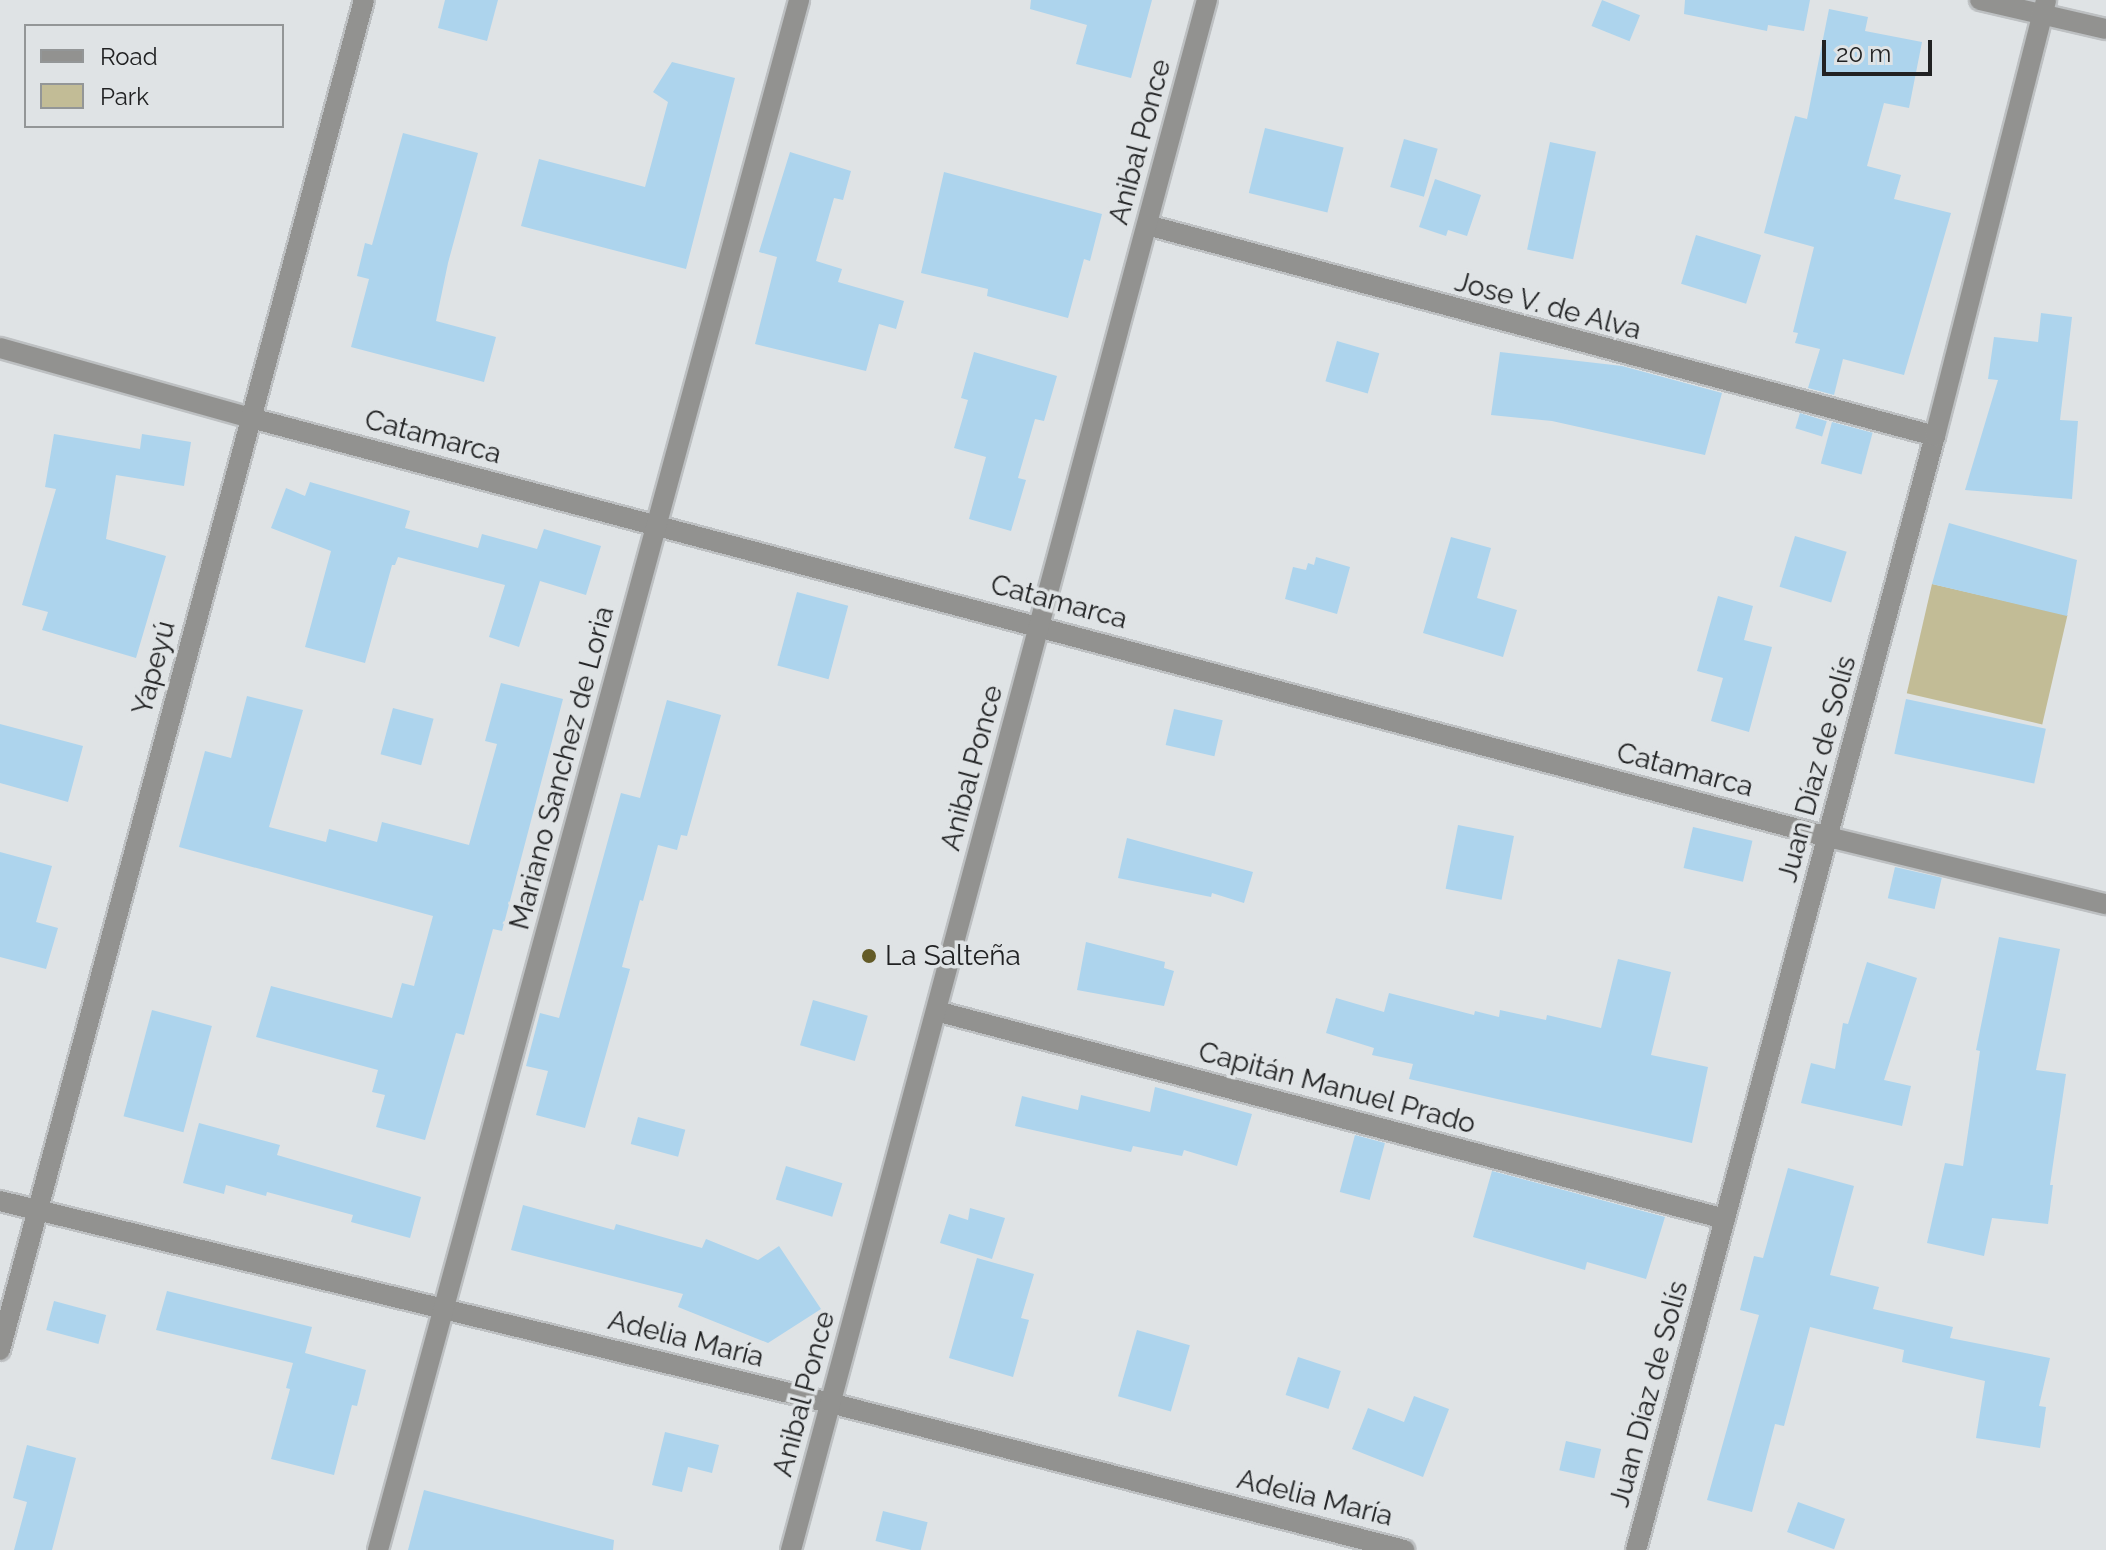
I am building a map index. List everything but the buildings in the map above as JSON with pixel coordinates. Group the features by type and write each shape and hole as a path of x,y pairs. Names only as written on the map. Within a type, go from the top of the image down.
{"street":[{"name":"Yapeyú","path":"0,1350 364,0"},
{"name":"Mariano Sanchez de Loria","path":"378,1550 799,0"},
{"name":"Anibal Ponce","path":"791,1550 1207,0"},
{"path":"1980,0 2043,8 2106,29"},
{"name":"Juan Díaz de Solís","path":"1636,1550 1935,436 2043,8"},
{"name":"Jose V. de Alva","path":"1147,225 1935,436"},
{"name":"Catamarca","path":"0,348 251,418 1828,837 2106,904"},
{"name":"Capitán Manuel Prado","path":"936,1011 1725,1219"},
{"name":"Adelia María","path":"0,1201 830,1403 1404,1550"}],"green space":[{"path":"1932,584 2067,615 2042,724 1907,693"}],"place":[{"name":"La Salteña","path":"869,956"}]}
